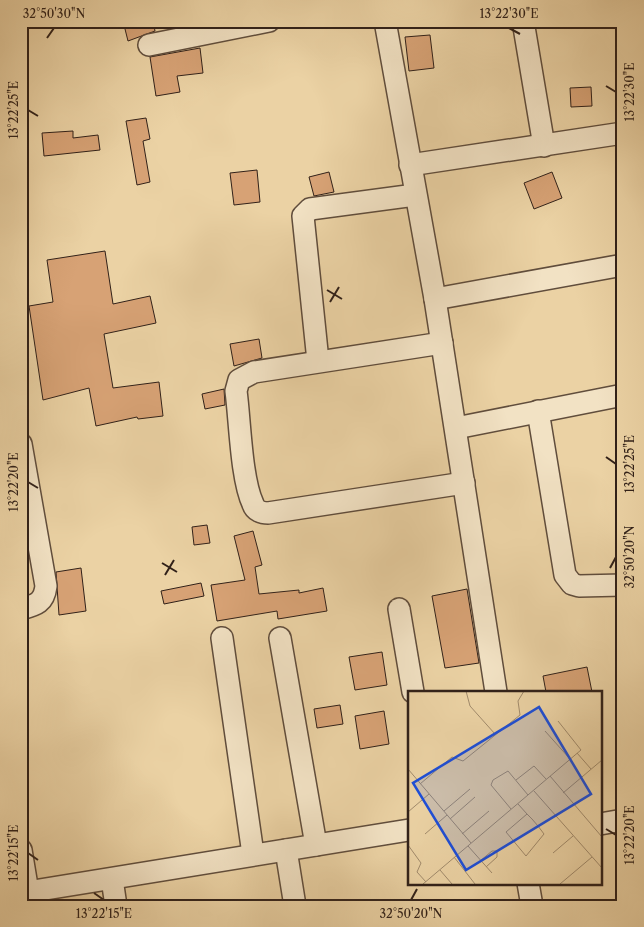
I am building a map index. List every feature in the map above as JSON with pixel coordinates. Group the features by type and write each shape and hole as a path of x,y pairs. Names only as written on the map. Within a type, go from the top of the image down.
{"street":[{"path":"149,45 269,21"},
{"path":"385,21 435,299 496,691"},
{"path":"523,21 544,146"},
{"path":"410,165 623,133"},
{"path":"318,361 303,216 310,210 415,194"},
{"path":"435,299 623,265"},
{"path":"442,343 254,372 239,380 237,386 247,484 253,506 257,510 268,514 464,483"},
{"path":"456,428 623,395"},
{"path":"538,412 564,575 572,584 579,586 623,585"},
{"path":"21,444 46,586 45,595 39,603 21,609"},
{"path":"400,609 414,691"},
{"path":"222,638 253,854"},
{"path":"280,638 316,845"},
{"path":"602,824 623,820"},
{"path":"21,850 25,893 253,854 408,830"},
{"path":"286,850 295,906"},
{"path":"112,879 116,906"},
{"path":"528,884 532,906"}],"building":[{"path":"123,21 153,21 155,31 128,41"},
{"path":"430,35 434,68 409,71 405,37"},
{"path":"200,48 203,73 177,76 180,92 156,96 150,57"},
{"path":"591,87 592,106 571,107 570,88"},
{"path":"146,118 150,139 143,141 150,182 137,185 126,121"},
{"path":"73,131 73,138 98,135 100,150 44,156 42,133"},
{"path":"257,170 260,202 234,205 230,173"},
{"path":"329,172 334,192 314,196 309,177"},
{"path":"552,172 562,198 534,209 524,183"},
{"path":"105,251 113,304 150,296 156,323 104,334 113,388 159,382 163,416 138,419 137,417 96,426 89,388 43,400 29,306 53,302 47,260"},
{"path":"259,339 262,358 234,366 230,344"},
{"path":"224,389 225,405 205,409 202,394"},
{"path":"207,525 210,543 194,545 192,527"},
{"path":"253,531 262,565 255,567 259,594 299,590 299,593 323,588 327,611 278,619 277,611 217,621 211,585 245,580 234,536"},
{"path":"81,568 86,611 59,615 56,572"},
{"path":"201,583 204,596 164,604 161,591"},
{"path":"467,589 479,663 445,668 432,596"},
{"path":"382,652 387,685 355,690 349,657"},
{"path":"587,667 592,691 546,691 543,676"},
{"path":"340,705 343,724 317,728 314,709"},
{"path":"384,711 389,744 360,749 355,716"}]}
